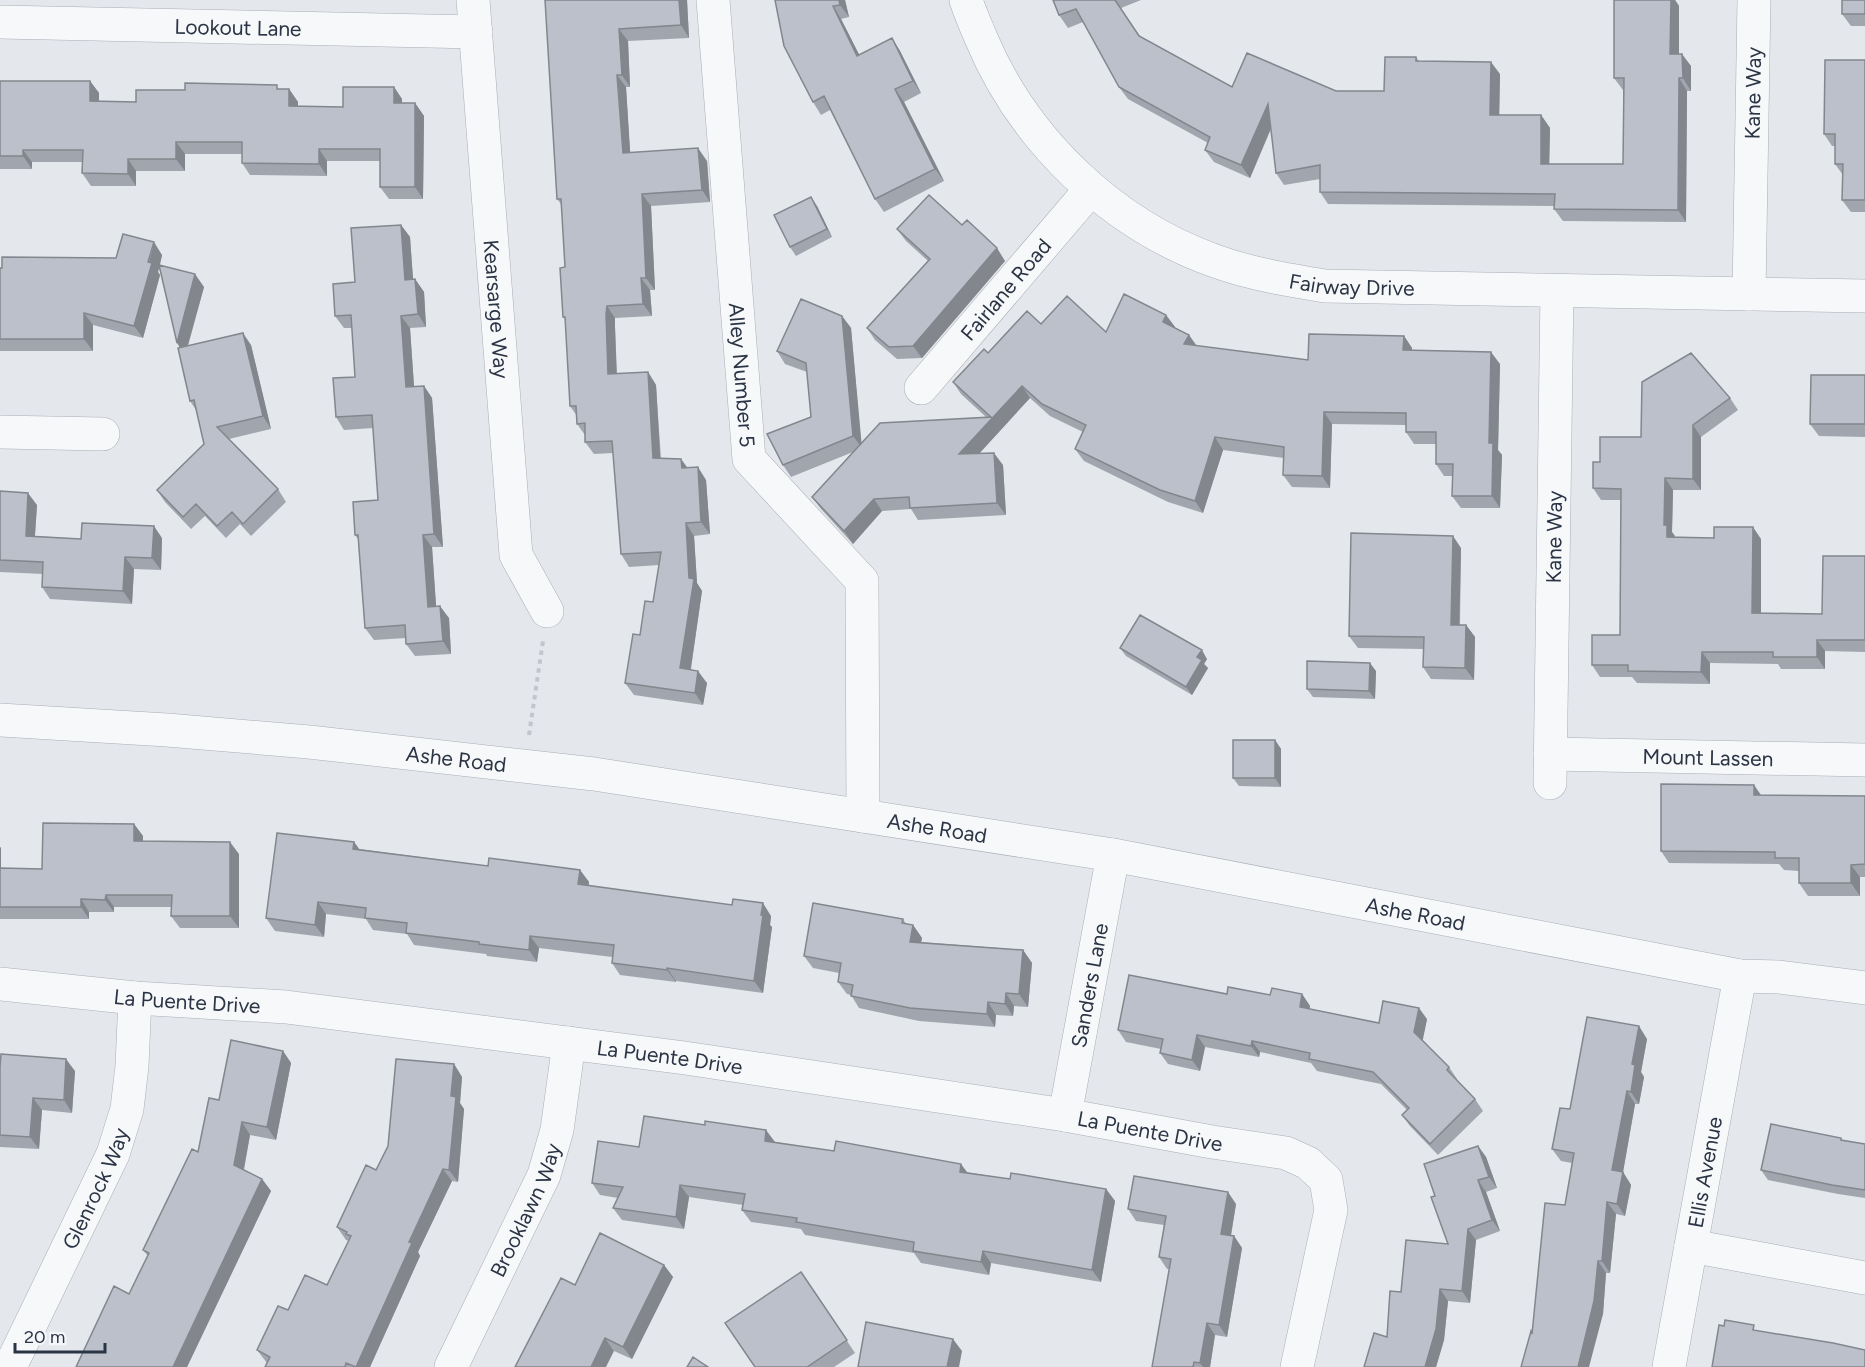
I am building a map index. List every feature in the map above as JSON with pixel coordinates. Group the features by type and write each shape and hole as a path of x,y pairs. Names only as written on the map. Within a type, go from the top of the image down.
{"street":[{"name":"Kearsarge Way","path":"473,0 516,555 548,611"},
{"name":"Alley Number 5","path":"713,0 750,459 862,581 863,816"},
{"name":"Fairway Drive","path":"966,0 990,60 1019,109 1050,148 1091,189 1125,215 1168,240 1214,261 1269,277 1325,286 1865,296"},
{"name":"Kane Way","path":"1749,294 1754,0"},
{"name":"Lookout Lane","path":"0,22 476,32"},
{"name":"Fairlane Road","path":"921,388 1091,189"},
{"name":"Kane Way","path":"1550,769 1557,291"},
{"path":"0,432 103,434"},
{"name":"Ashe Road","path":"0,720 262,738 594,774 1113,855 1740,976 1779,977 1865,988"},
{"name":"Mount Lassen","path":"1550,769 1865,760"},
{"name":"Sanders Lane","path":"1065,1115 1113,855"},
{"name":"Ellis Avenue","path":"1669,1367 1740,976"},
{"name":"La Puente Drive","path":"0,984 135,998 286,1007 685,1058 1065,1115 1286,1153 1308,1163 1326,1180 1330,1210 1297,1367"},
{"name":"Glenrock Way","path":"10,1367 113,1154 127,1109 132,1066 135,998"},
{"name":"Brooklawn Way","path":"451,1367 544,1175 557,1130 569,1043"},
{"path":"1691,1246 1865,1278"}],"path":[{"path":"524,766 548,611"}],"building":[{"path":"545,0 679,0 681,25 619,29 622,75 617,75 623,153 698,148 702,190 642,194 646,278 641,278 643,304 607,306 606,314 608,374 648,372 653,458 681,459 682,468 698,467 701,522 686,523 689,578 694,579 680,668 698,671 695,693 625,683 633,634 640,635 645,601 653,602 661,552 621,554 612,441 585,442 585,423 577,424 576,406 570,406 560,268 565,267 561,199 557,199"},
{"path":"775,0 839,0 840,5 833,6 857,56 892,38 913,81 895,89 935,169 875,199 824,96 813,102 784,46"},
{"path":"1053,0 1115,0 1139,36 1232,87 1247,53 1336,91 1384,91 1385,57 1416,57 1416,61 1491,62 1490,115 1541,115 1541,164 1623,164 1624,78 1614,78 1614,0 1671,0 1670,54 1682,54 1683,78 1679,78 1678,210 1554,209 1555,194 1320,192 1320,165 1276,173 1268,104 1241,165 1205,150 1210,137 1119,87 1076,9 1059,15"},
{"path":"1842,0 1865,0 1865,14 1842,14"},
{"path":"1825,60 1865,60 1865,200 1842,200 1843,164 1835,164 1835,134 1824,134"},
{"path":"0,81 90,81 90,101 136,102 136,90 185,90 185,83 277,85 277,89 289,89 289,106 343,107 343,87 394,87 394,103 415,103 415,187 380,187 380,149 319,149 319,164 242,163 242,142 176,142 176,159 128,159 128,174 82,173 83,150 23,150 23,156 0,156"},
{"path":"929,195 962,225 967,220 997,248 913,346 889,347 867,328 930,259 897,229"},
{"path":"811,197 827,229 790,247 774,215"},
{"path":"401,225 405,280 415,279 418,314 401,316 406,387 424,386 434,534 423,535 428,607 440,606 443,641 406,644 405,625 365,628 358,535 355,535 353,502 378,500 372,415 336,417 333,378 355,377 351,315 335,316 333,284 355,282 351,228"},
{"path":"123,234 154,242 148,262 152,263 134,326 84,313 84,339 0,339 2,257 116,258"},
{"path":"159,265 195,274 177,343"},
{"path":"1124,294 1166,315 1163,322 1189,335 1184,344 1308,360 1309,334 1404,336 1403,350 1491,352 1489,443 1493,443 1492,496 1452,496 1453,464 1436,464 1436,432 1406,432 1406,413 1324,412 1322,476 1283,475 1284,447 1215,437 1195,501 1160,490 1075,449 1086,425 1042,404 1022,386 959,454 994,453 997,503 910,508 909,497 874,499 844,531 812,497 880,423 991,417 953,382 984,349 988,353 1027,311 1041,324 1067,296 1106,332"},
{"path":"801,299 842,316 853,436 783,465 767,434 811,417 806,363 777,351"},
{"path":"243,333 263,416 217,427 278,489 243,524 232,512 217,526 196,504 183,517 157,490 204,444 194,400 190,401 178,348"},
{"path":"1691,353 1730,398 1693,425 1693,479 1665,478 1664,525 1667,525 1667,537 1714,538 1714,527 1753,527 1752,613 1822,614 1823,556 1865,556 1865,640 1817,640 1817,657 1773,657 1773,652 1702,652 1701,672 1628,671 1628,665 1592,665 1592,635 1620,635 1621,489 1593,488 1593,462 1600,462 1600,437 1641,437 1642,382"},
{"path":"1811,375 1865,375 1865,424 1810,424"},
{"path":"0,491 28,493 26,536 81,539 82,523 154,526 152,558 125,557 123,591 42,587 43,562 0,560"},
{"path":"1351,533 1453,536 1451,625 1466,625 1465,668 1423,667 1424,637 1349,636"},
{"path":"1140,615 1202,650 1197,657 1202,660 1186,687 1120,648"},
{"path":"1307,661 1370,663 1369,691 1307,689"},
{"path":"1233,740 1275,740 1275,778 1233,778"},
{"path":"1661,784 1754,785 1754,795 1865,796 1865,864 1851,865 1851,883 1799,883 1799,858 1775,858 1775,852 1661,851"},
{"path":"43,823 134,824 134,841 230,842 230,916 171,916 172,895 106,895 105,900 81,899 81,907 0,907 0,868 42,869"},
{"path":"277,833 354,842 353,849 488,866 489,858 580,870 578,884 732,905 733,899 763,903 754,981 667,968 667,970 612,963 614,945 530,936 529,950 406,933 407,923 365,918 366,908 318,902 315,925 266,918"},
{"path":"813,903 903,919 902,923 913,925 910,942 1023,950 1019,994 1006,993 1005,1004 988,1002 987,1014 910,1008 851,996 853,985 838,982 841,963 804,956"},
{"path":"1129,975 1227,994 1228,987 1270,995 1272,988 1302,994 1300,1007 1379,1023 1383,1001 1419,1008 1414,1032 1449,1067 1447,1070 1475,1099 1430,1144 1402,1115 1409,1108 1373,1072 1309,1059 1310,1053 1252,1041 1251,1046 1197,1035 1192,1060 1160,1053 1163,1039 1118,1030"},
{"path":"1587,1017 1639,1026 1632,1064 1635,1065 1631,1092 1627,1091 1612,1170 1623,1172 1617,1204 1607,1202 1602,1261 1598,1261 1594,1301 1578,1367 1521,1367 1531,1331 1532,1334 1545,1203 1565,1205 1574,1153 1552,1149 1560,1108 1570,1109"},
{"path":"231,1040 283,1051 267,1127 242,1122 234,1165 262,1179 173,1367 76,1367 114,1286 129,1294 149,1253 143,1250 192,1149 198,1152 209,1098 219,1100"},
{"path":"1,1054 66,1059 64,1100 33,1098 30,1137 0,1135"},
{"path":"396,1059 454,1064 451,1096 456,1097 449,1170 443,1169 356,1367 346,1363 345,1367 265,1367 270,1357 257,1350 278,1306 288,1310 305,1275 327,1285 351,1236 337,1227 366,1165 376,1170 388,1146"},
{"path":"644,1116 705,1125 705,1121 766,1130 765,1141 834,1151 836,1141 961,1164 960,1172 1010,1179 1011,1173 1106,1189 1092,1270 983,1251 981,1262 913,1251 914,1242 796,1222 797,1218 742,1210 745,1194 680,1185 676,1217 613,1208 623,1187 592,1183 598,1141 639,1147"},
{"path":"1771,1124 1865,1144 1865,1190 1761,1170"},
{"path":"1478,1146 1489,1177 1478,1180 1492,1220 1468,1229 1462,1291 1440,1289 1436,1329 1425,1367 1364,1367 1374,1333 1387,1337 1390,1291 1401,1292 1406,1240 1448,1244 1431,1197 1435,1196 1424,1164"},
{"path":"1134,1176 1228,1192 1221,1234 1234,1236 1219,1325 1207,1323 1200,1363 1194,1362 1193,1367 1152,1367 1171,1259 1159,1257 1166,1216 1128,1209"},
{"path":"600,1233 664,1265 623,1347 605,1338 591,1367 515,1367 561,1278 575,1285"},
{"path":"801,1272 847,1340 807,1367 755,1367 725,1323"},
{"path":"1725,1320 1754,1325 1753,1330 1865,1350 1865,1367 1712,1367 1719,1325 1724,1326"},
{"path":"866,1322 953,1339 947,1367 858,1367"},
{"path":"693,1357 708,1367 687,1367"}]}
